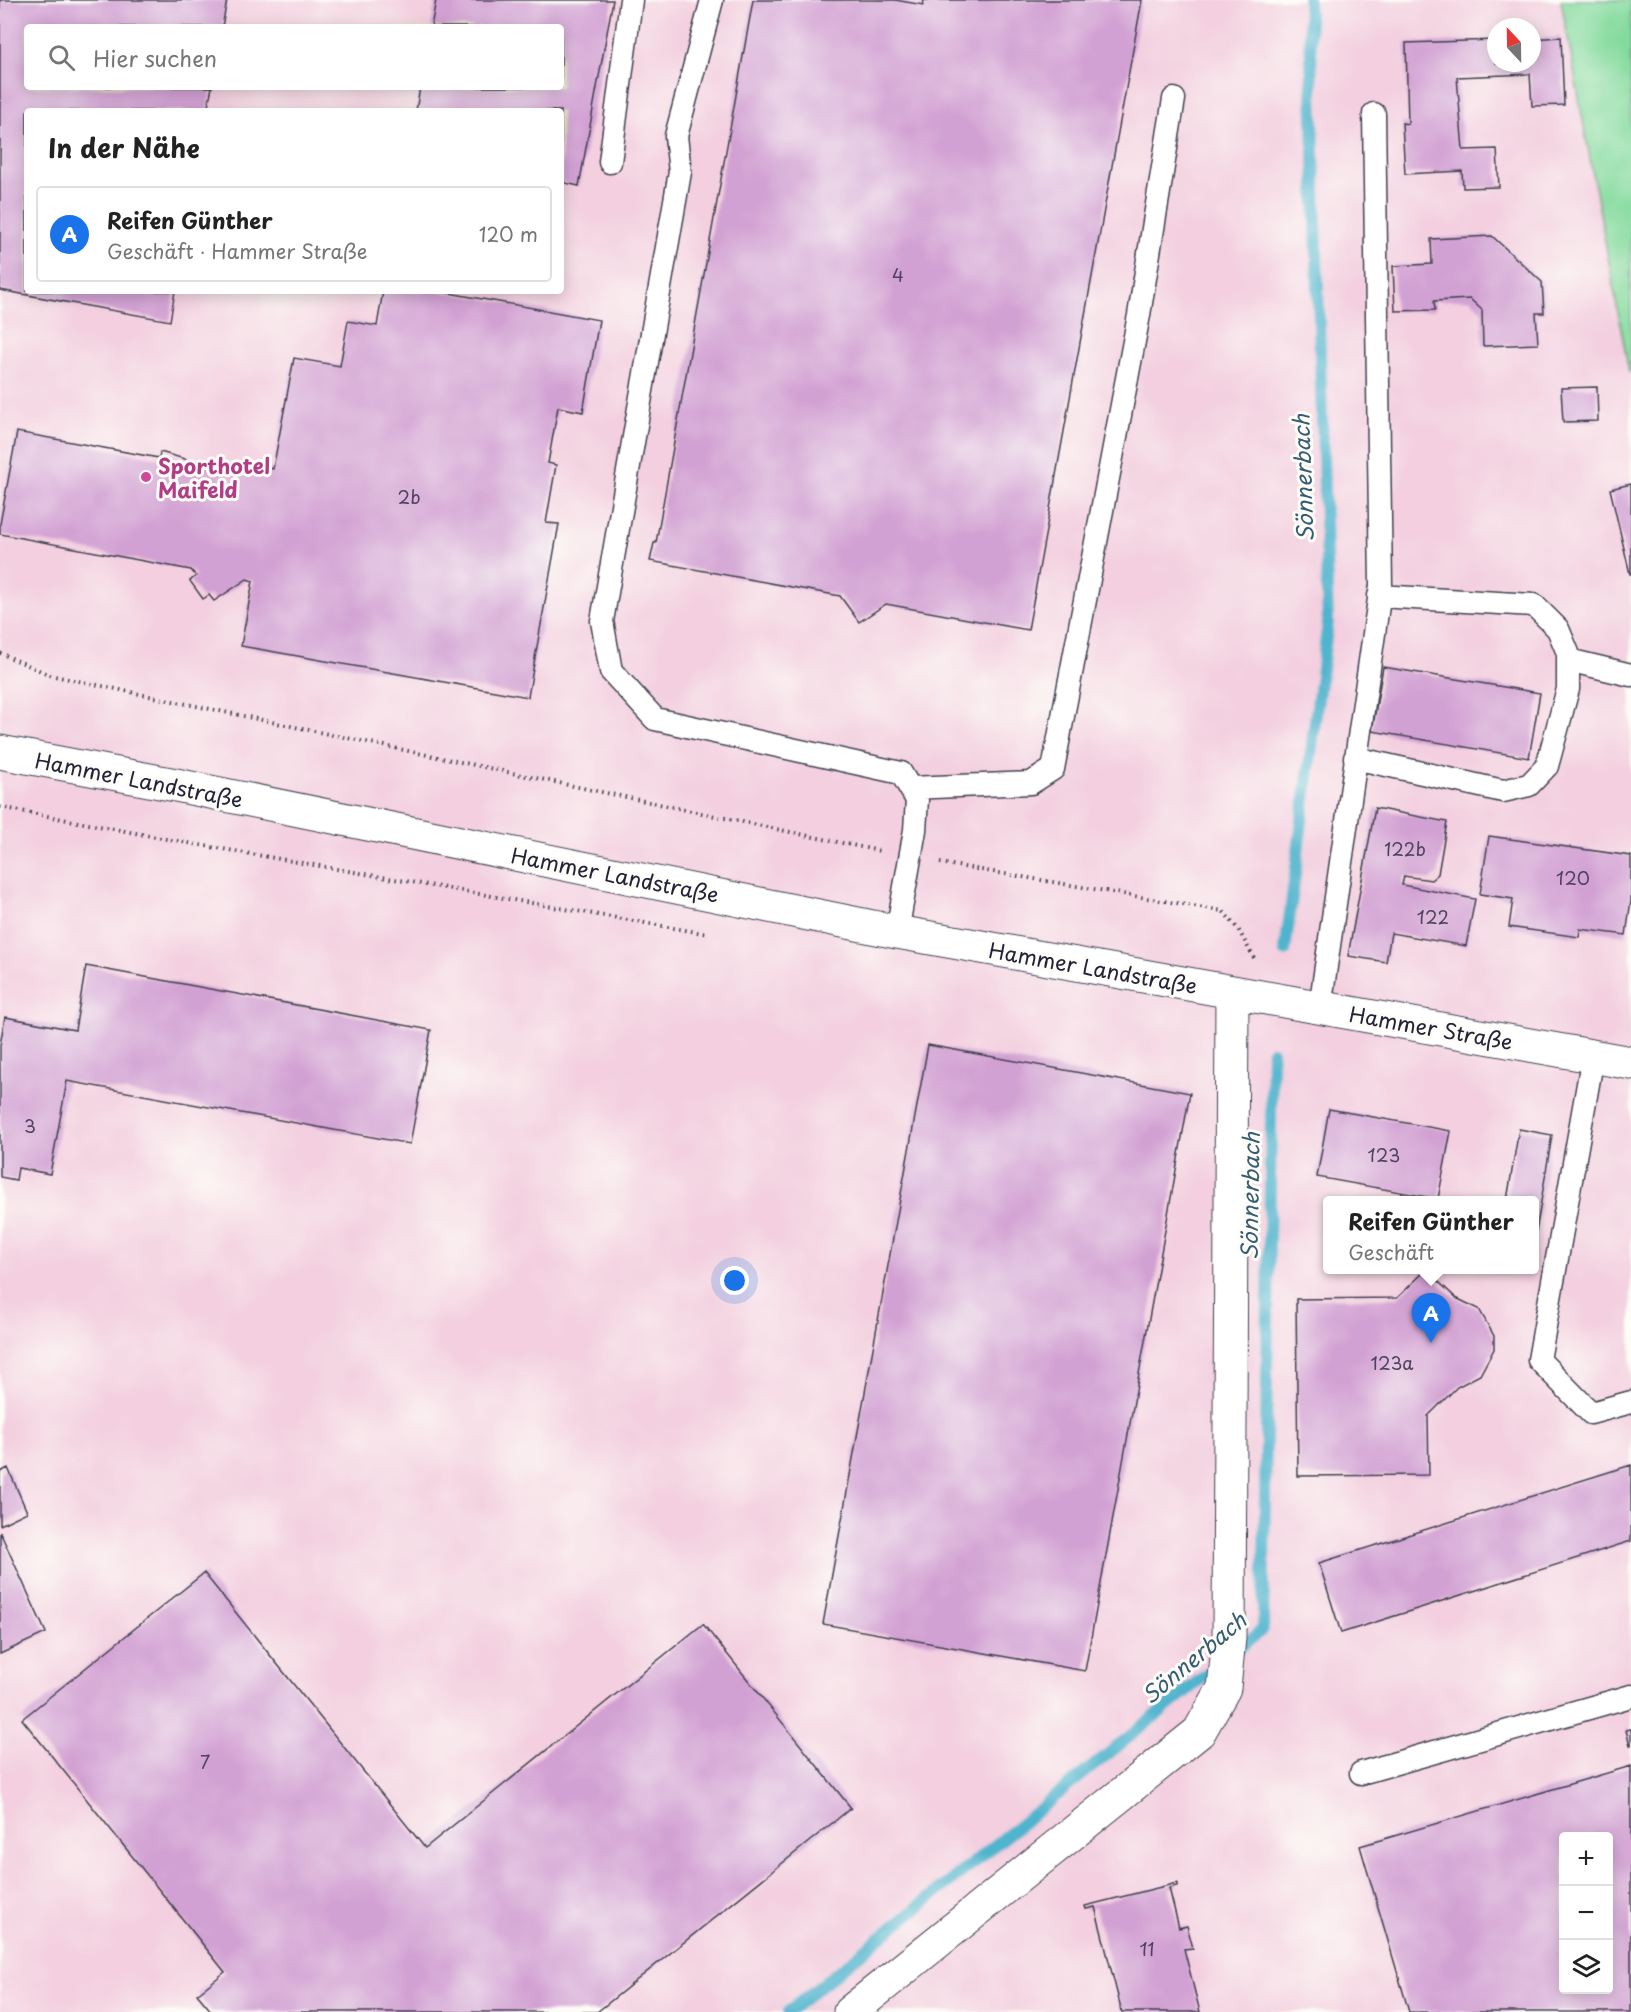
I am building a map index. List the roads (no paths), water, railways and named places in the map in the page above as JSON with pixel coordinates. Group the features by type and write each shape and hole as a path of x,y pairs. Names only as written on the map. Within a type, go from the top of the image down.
{"street":[{"name":"Hammer Landstraße","path":"0,752 176,785 897,932 1232,992"},
{"name":"Hammer Straße","path":"1232,992 1631,1063"},
{"path":"850,2012 1199,1732 1224,1688 1229,1638 1232,992"}],"lane":[{"path":"610,162 631,0"},
{"path":"712,0 676,136 680,172 602,621 611,671 654,719 901,773 916,800 915,830 897,932"},
{"path":"910,788 1031,783 1053,769 1139,315 1174,99"},
{"path":"1320,1008 1381,585 1374,114"},
{"path":"1355,758 1503,791 1529,785 1547,766 1568,689 1568,653 1558,629 1534,605 1379,596"},
{"path":"1568,660 1631,675"},
{"path":"1593,1056 1539,1360 1591,1413 1631,1402"},
{"path":"1362,1773 1631,1696"}],"waterway":[{"name":"Sönnerbach","path":"1285,951 1328,622 1308,0"},
{"name":"Sönnerbach","path":"788,2012 1263,1629 1272,1052"}],"place":[{"name":"Sporthotel Maifeld","path":"146,477"},
{"name":"Reifen Günther","path":"1431,1343"}]}
